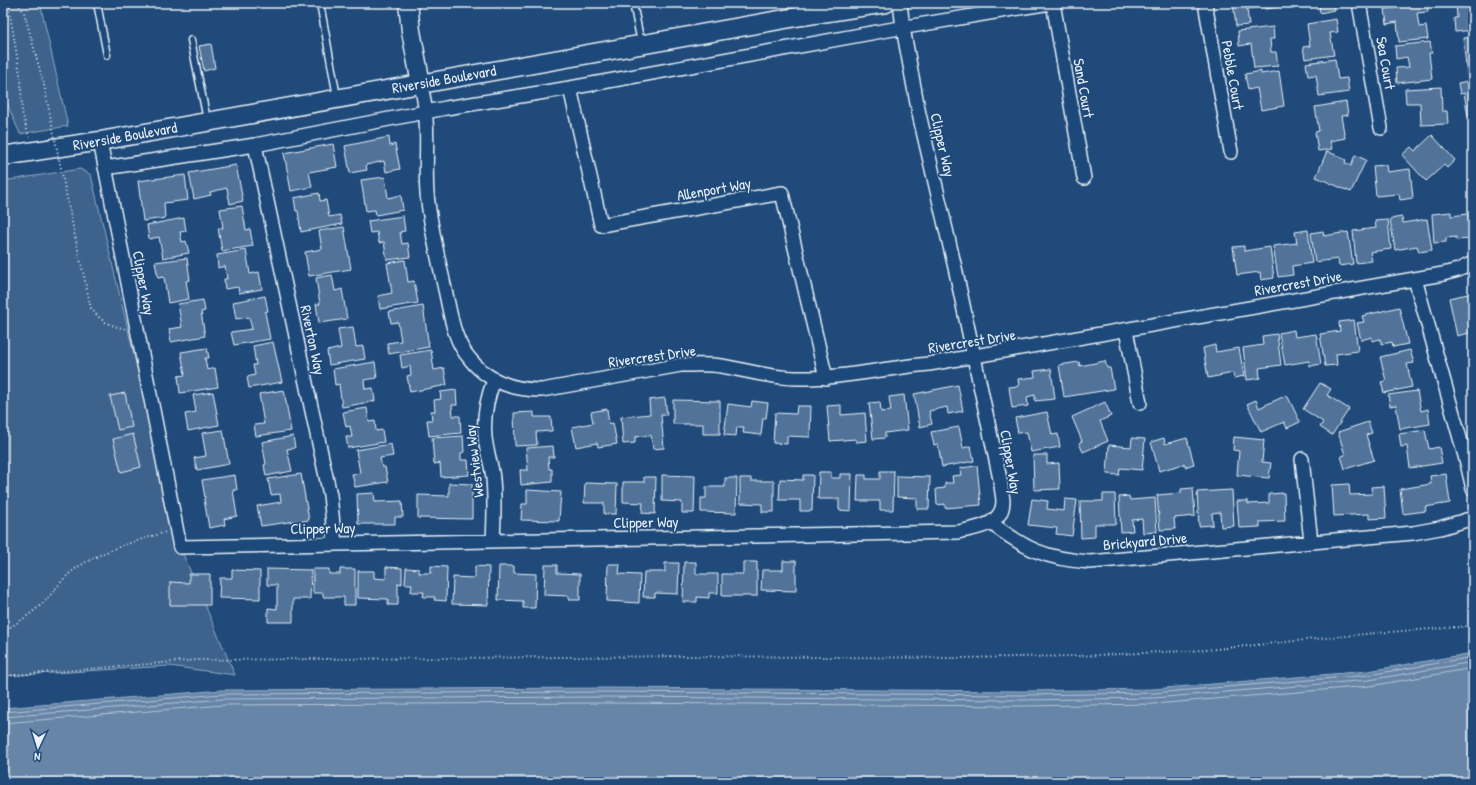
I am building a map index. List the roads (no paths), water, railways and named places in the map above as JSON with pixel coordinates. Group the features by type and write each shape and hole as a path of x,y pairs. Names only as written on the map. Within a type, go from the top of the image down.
{"main road":[{"path":"408,3 411,31 422,84"},
{"name":"Riverside Boulevard","path":"4,154 100,141 641,45 800,9 886,3"}],"street":[{"name":"Clipper Way","path":"100,141 180,546 958,532 991,523 1001,512 1003,503 1001,484 956,272 919,114 903,28 900,3"},
{"path":"105,168 255,145 425,112 570,88 1050,3"},
{"name":"Sand Court","path":"1053,3 1084,178"},
{"name":"Pebble Court","path":"1204,3 1231,152"},
{"name":"Sea Court","path":"1359,3 1381,128"},
{"name":"Rivercrest Drive","path":"422,84 425,112 428,200 433,235 453,328 469,359 482,372 494,380 510,387 528,390 542,390 681,365 721,366 769,376 826,378 973,357 1415,279 1458,270 1473,263"},
{"name":"Allenport Way","path":"570,88 601,225 782,193 826,378"},
{"name":"Riverton Way","path":"255,145 330,495 335,544"},
{"path":"1415,279 1473,489"},
{"path":"1126,330 1140,403"},
{"name":"Westview Way","path":"493,541 495,505 493,478 485,437 484,416 487,398 494,380"},
{"path":"1302,458 1311,542"},
{"name":"Brickyard Drive","path":"991,523 1015,541 1032,550 1050,557 1069,561 1090,562 1413,533 1440,528 1473,518"}],"lane":[{"path":"98,3 107,55"},
{"path":"320,3 337,98"},
{"path":"633,3 641,45"},
{"path":"191,40 208,122"}],"water":[{"path":"1473,653 1473,782 3,782 3,708 222,690 607,688 1023,691 1153,689 1368,671"}]}
